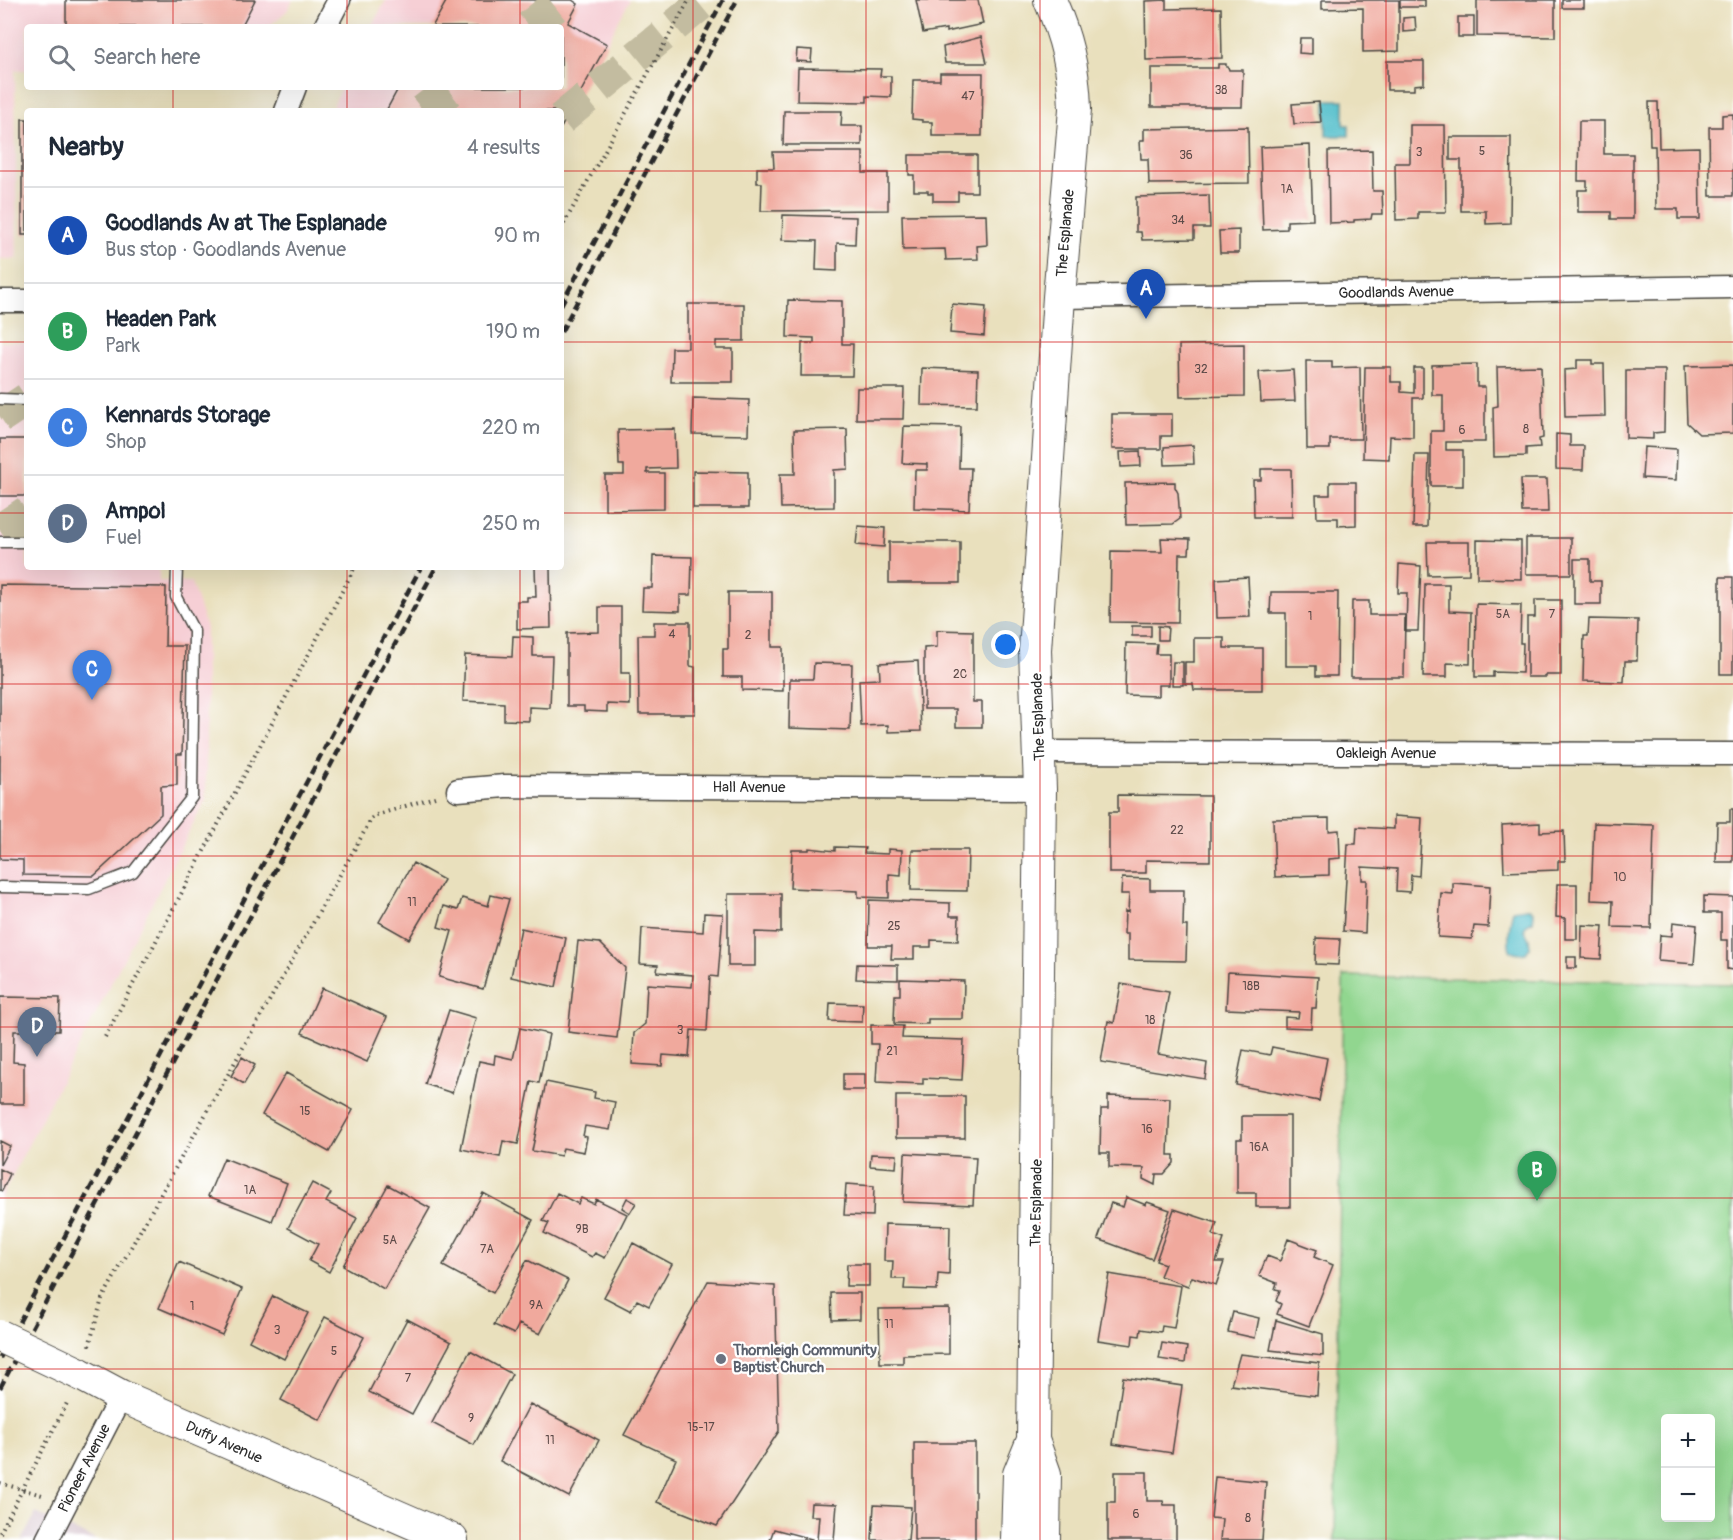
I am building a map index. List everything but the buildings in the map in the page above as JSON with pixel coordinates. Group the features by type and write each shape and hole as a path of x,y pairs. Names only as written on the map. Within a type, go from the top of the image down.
{"main road":[{"name":"The Esplanade","path":"1044,1540 1045,1474 1033,1440 1040,789 1035,651 1075,90 1067,43 1050,0"},
{"name":"Duffy Avenue","path":"0,1336 121,1396 452,1540"},
{"name":"The Esplanade","path":"1017,1540 1019,1474 1033,1440"}],"street":[{"path":"327,24 339,0"},
{"path":"287,108 294,90"},
{"name":"Goodlands Avenue","path":"1059,297 1733,287"},
{"path":"0,301 24,301"},
{"name":"Oakleigh Avenue","path":"1040,752 1733,754"},
{"name":"Hall Avenue","path":"458,790 505,786 1040,789"},
{"name":"Pioneer Avenue","path":"47,1540 121,1396"}],"lane":[{"path":"0,399 24,400"},
{"path":"0,542 24,542"},
{"path":"0,887 89,889 133,872 192,797 194,631 176,597 177,570"}],"path":[{"path":"564,224 689,0"},
{"path":"105,1037 353,570"},
{"path":"0,1533 80,1374 102,1299 373,816 458,790"},
{"path":"0,1483 66,1502"}],"shaded area":[{"path":"0,0 293,0 287,11 272,24 24,24 24,70 15,70 17,259 0,259"},
{"path":"386,0 630,0 564,123 564,108 332,108 340,90 564,90 564,24 373,24"},
{"path":"0,342 24,342 24,570 159,570 159,581 191,582 206,627 206,799 0,1200"},
{"path":"36,1513 96,1540 22,1540"}],"green space":[{"path":"1343,976 1733,984 1733,1540 1335,1540"}],"water":[{"path":"1326,100 1344,100 1344,125 1349,125 1349,136 1326,136"},
{"path":"1530,908 1534,913 1533,921 1524,929 1530,947 1526,953 1516,954 1511,951 1509,943 1513,910"}],"tunnel":[{"path":"533,24 563,0"},
{"path":"564,117 706,0"},
{"path":"427,108 450,90"},
{"path":"0,417 24,401"},
{"path":"0,530 24,514"}],"railway":[{"path":"564,299 723,0"},
{"path":"564,326 737,0"},
{"path":"0,1358 419,570"},
{"path":"0,1388 434,570"}],"place":[{"name":"Goodlands Av at The Esplanade","path":"1146,319"},
{"name":"Kennards Storage","path":"92,700"},
{"name":"Ampol","path":"37,1057"},
{"name":"Headen Park","path":"1537,1201"},
{"name":"Thornleigh Community Baptist Church","path":"721,1359"}]}
